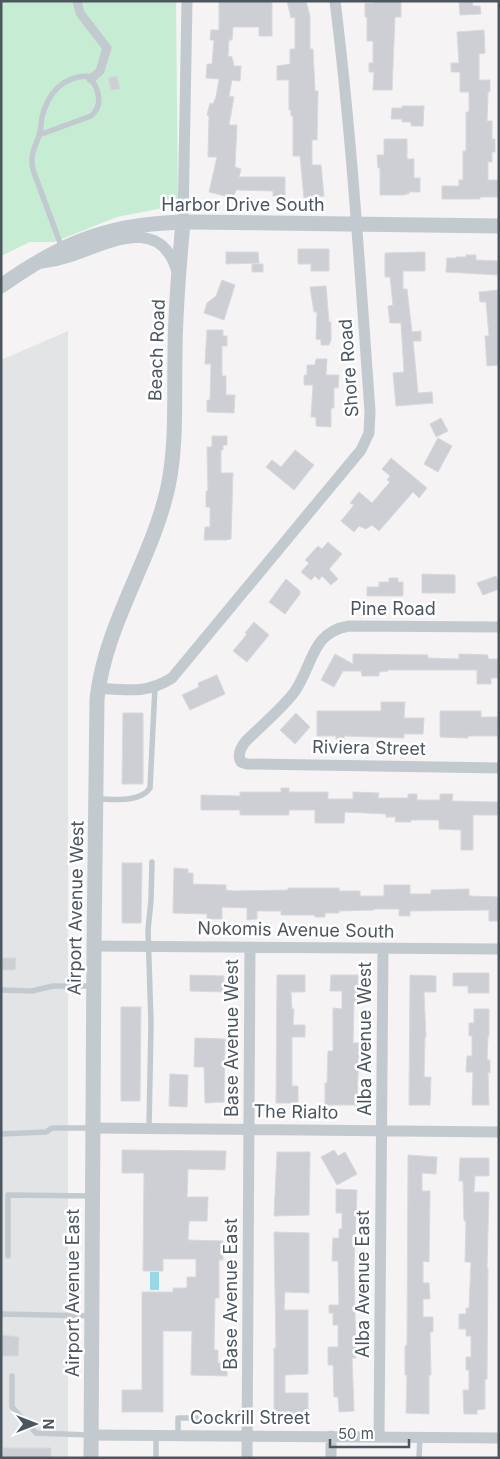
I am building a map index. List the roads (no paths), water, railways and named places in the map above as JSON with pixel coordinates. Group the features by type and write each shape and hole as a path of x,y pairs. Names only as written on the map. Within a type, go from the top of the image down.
{"street":[{"path":"77,1 80,13 107,48 100,71 91,79"},
{"name":"Beach Road","path":"98,688 112,637 159,522 168,486 173,448 175,337 183,222 188,1"},
{"name":"Shore Road","path":"98,688 143,690 172,678 361,450 369,433 370,411 356,224 343,67 335,1"},
{"name":"Harbor Drive South","path":"1,286 30,266 75,242 112,230 146,224 183,222 499,226"},
{"path":"30,266 68,258 113,241 141,237 154,241 166,250 174,264 178,280"},
{"name":"Pine Road","path":"240,760 240,751 244,744 297,689 322,639 329,632 339,627 349,626 499,627"},
{"name":"Airport Avenue West","path":"93,1128 95,799 98,688"},
{"name":"Riviera Street","path":"240,760 246,764 499,768"},
{"name":"Nokomis Avenue South","path":"94,946 499,949"},
{"name":"Base Avenue West","path":"249,1129 250,947"},
{"name":"Alba Avenue West","path":"382,948 382,1131"},
{"name":"The Rialto","path":"93,1128 499,1132"},
{"name":"Airport Avenue East","path":"91,1458 93,1128"},
{"name":"Base Avenue East","path":"248,1458 249,1129"},
{"name":"Alba Avenue East","path":"379,1437 382,1131"},
{"name":"Cockrill Street","path":"91,1435 499,1438"},
{"path":"331,1436 331,1458"}],"lane":[{"path":"39,135 91,116 96,112 98,91 88,76 75,76 66,80 60,84 48,99 39,135 32,151 31,163 62,248"},
{"path":"95,799 143,796 150,788 154,687"},
{"path":"149,1128 151,1022 148,946 152,862"},
{"path":"1,990 32,991 53,986 94,986"},
{"path":"1,1134 46,1132 52,1128 93,1128"},
{"path":"8,1256 8,1194 92,1196"},
{"path":"1,1314 92,1316"},
{"path":"12,1376 12,1407 36,1434 91,1435"},
{"path":"178,1435 178,1418 231,1418 248,1408"},
{"path":"156,1435 156,1458"},
{"path":"419,1458 420,1437"}],"water":[{"path":"150,1272 159,1272 159,1290 150,1290"}]}
